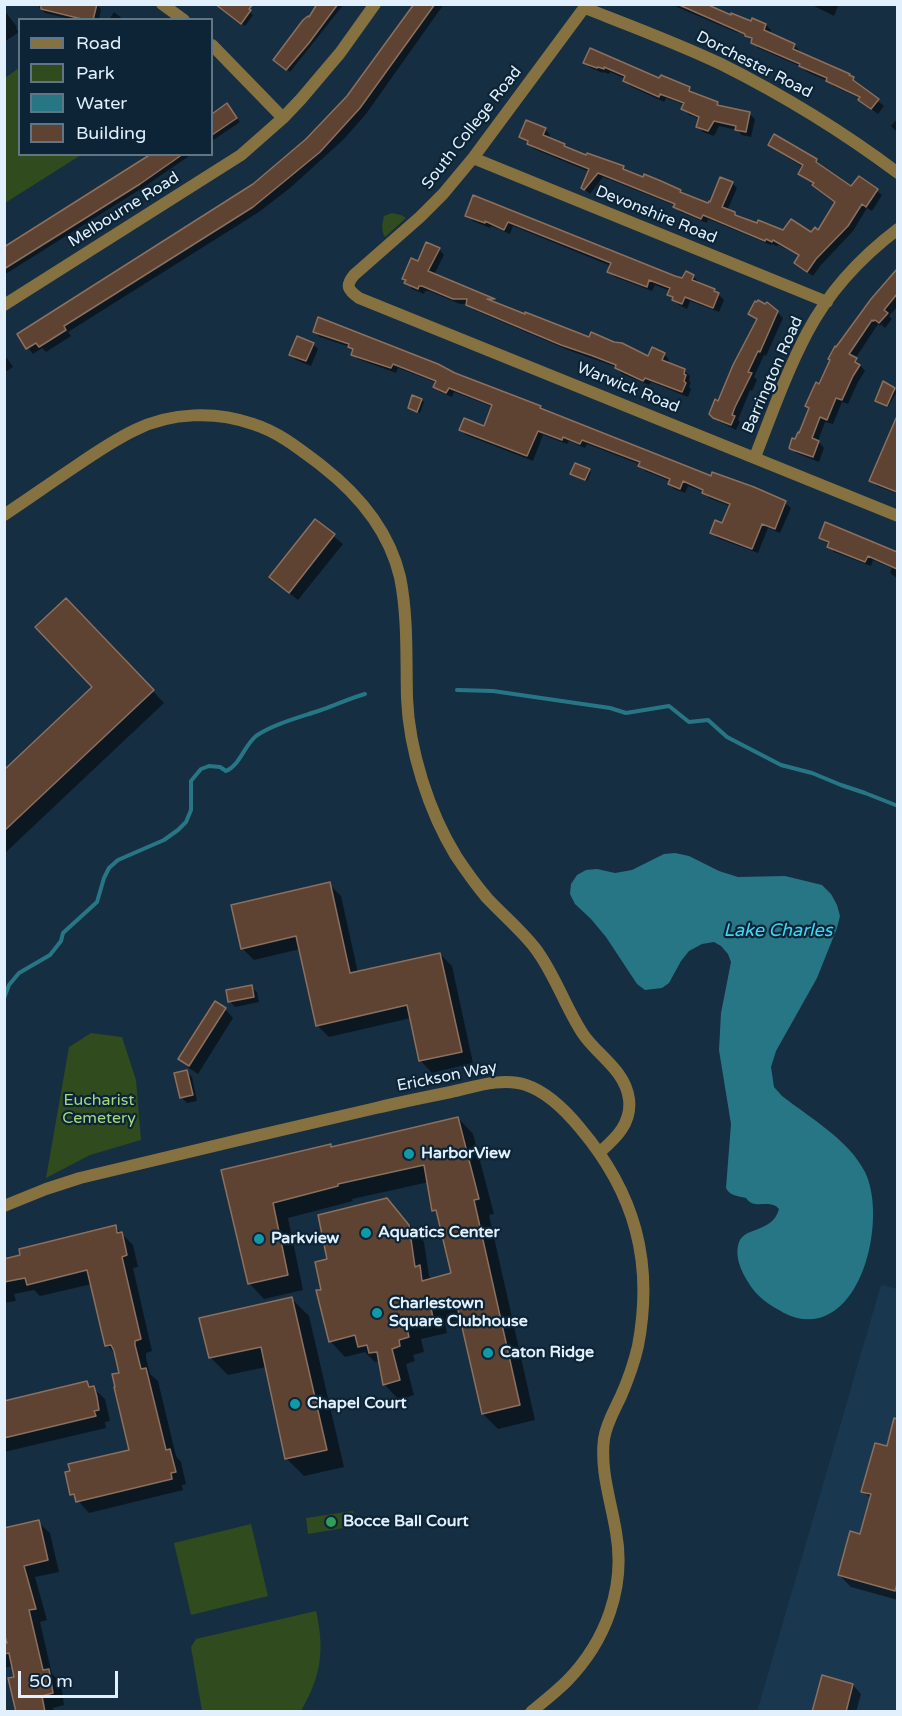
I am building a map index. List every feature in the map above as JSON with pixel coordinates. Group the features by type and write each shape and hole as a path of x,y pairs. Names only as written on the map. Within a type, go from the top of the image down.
{"street":[{"path":"162,4 181,18"},
{"name":"Melbourne Road","path":"4,305 241,155 283,118 322,76 375,4"},
{"name":"South College Road","path":"348,287 354,275 443,194 473,158 586,6"},
{"name":"Dorchester Road","path":"586,6 719,63 778,94 829,124 897,173"},
{"path":"213,46 283,118"},
{"name":"Devonshire Road","path":"473,158 827,302"},
{"name":"Barrington Road","path":"755,457 807,333 827,302 848,276 897,229"},
{"name":"Warwick Road","path":"348,287 359,298 897,516"},
{"path":"4,515 114,441 137,429 160,420 204,415 233,418 255,424 277,435 330,472 355,496 383,532 392,550 399,573 406,622 407,701 410,731 423,783 442,828 466,873 487,898 524,934 537,951 577,1024 590,1043 616,1069 624,1084 628,1098 628,1114 624,1126 600,1152"},
{"name":"Erickson Way","path":"4,1206 80,1178 493,1083 510,1082 525,1085 538,1091 569,1115 600,1152 629,1206 642,1261 643,1304 637,1350 604,1438 605,1481 617,1537 617,1592 607,1622 583,1664 566,1683 531,1712"}],"shaded area":[{"path":"881,1285 897,1289 897,1711 757,1712"}],"green space":[{"path":"18,69 18,156 79,156 5,203 5,78"},
{"path":"392,213 406,218 385,237 382,227 384,216"},
{"name":"Eucharist Cemetery","path":"91,1033 122,1037 136,1080 141,1140 90,1155 46,1178 69,1047"},
{"name":"Bocce Ball Court","path":"353,1511 356,1526 308,1534 306,1518"},
{"path":"251,1524 268,1596 191,1615 174,1543"},
{"path":"316,1611 320,1639 319,1663 313,1686 301,1711 202,1711 191,1647 196,1639"}],"water":[{"name":"Lake Charles","path":"675,853 689,856 719,871 738,877 785,876 822,885 837,905 840,916 837,928 817,978 776,1051 771,1067 774,1087 782,1096 828,1130 849,1149 865,1172 871,1189 872,1229 869,1251 862,1272 853,1290 841,1305 822,1317 806,1319 795,1317 770,1305 752,1288 739,1263 737,1252 740,1239 770,1223 779,1209 771,1204 754,1204 746,1198 732,1194 726,1188 731,1124 719,1050 721,1013 731,962 728,954 714,942 702,944 689,951 669,983 662,988 645,990 637,984 606,937 575,904 570,894 571,884 577,875 586,870 597,869 615,873 632,870 664,854"}],"building":[{"path":"41,4 97,4 94,18 78,18 41,9"},
{"path":"215,4 253,4 241,24"},
{"path":"317,4 338,4 286,70 273,60"},
{"path":"414,4 435,4 360,108 320,152 253,207 64,326 66,330 39,347 36,343 26,349 17,334 253,184 306,139 347,96"},
{"path":"677,4 706,4 731,15 731,13 751,21 752,18 766,24 764,30 795,44 793,49 850,74 854,77 853,80 879,99 871,109 858,100 860,97 826,81 827,78 751,43 752,38 745,34"},
{"path":"590,48 659,78 661,75 690,87 689,91 718,102 717,105 750,112 746,132 735,130 736,126 714,121 708,131 696,127 699,117 681,109 684,103 660,94 659,97 623,81 625,76 604,67 604,69 597,68 583,63"},
{"path":"227,103 237,118 213,134 213,113"},
{"path":"526,120 546,128 543,135 565,144 564,146 624,166 623,169 643,177 644,174 708,203 720,177 733,182 722,207 735,212 735,215 757,223 758,220 783,230 791,219 811,232 815,227 818,230 835,202 812,185 814,183 798,174 803,165 768,145 774,134 817,159 816,162 851,186 859,176 878,189 866,207 862,204 848,226 816,259 807,272 794,263 799,255 773,240 772,242 766,239 765,241 703,215 701,219 673,207 675,204 598,173 584,190 581,188 589,169 527,144 528,141 519,137"},
{"path":"148,156 180,156 140,184 4,269 4,247"},
{"path":"473,195 675,276 682,278 686,271 694,275 692,280 715,289 714,291 719,293 713,308 685,297 682,304 672,300 673,297 667,295 670,288 649,280 647,287 607,272 611,263 508,222 504,230 485,221 485,223 465,216"},
{"path":"426,242 440,248 428,271 495,299 487,299 589,337 591,332 622,343 648,356 652,347 665,353 662,360 685,369 684,381 686,383 682,392 645,378 643,381 615,368 616,365 561,345 466,305 467,299 453,299 422,286 418,289 404,283 406,280 402,279 411,258 418,261"},
{"path":"897,269 897,294 884,310 888,313 879,323 872,320 849,354 857,358 855,362 860,365 842,400 836,398 827,420 820,417 812,438 819,441 813,457 790,449 792,438 795,439 799,433 809,408 805,406 816,382 819,384 835,346"},
{"path":"758,300 765,304 767,302 778,311 760,352 758,351 748,372 752,373 735,407 732,415 735,416 731,425 709,414 715,399 718,401 733,365 757,319 748,314 755,301"},
{"path":"318,317 711,476 712,472 786,501 775,529 762,524 752,549 710,533 715,520 722,523 730,504 702,493 703,490 683,481 680,489 668,484 670,479 638,466 640,462 582,440 580,444 538,431 527,456 459,430 464,418 484,426 492,405 449,388 446,393 433,387 436,381 393,364 391,368 351,355 353,349 348,347 349,344 313,332"},
{"path":"297,336 314,343 306,361 289,355"},
{"path":"883,381 895,388 887,406 875,401"},
{"path":"412,395 422,399 417,412 408,408"},
{"path":"897,416 897,492 869,481"},
{"path":"575,463 590,469 585,480 570,474"},
{"path":"315,519 335,534 289,593 269,577"},
{"path":"825,522 897,552 897,569 868,556 865,562 827,547 829,542 819,538"},
{"path":"66,598 154,690 4,831 4,770 92,687 35,627"},
{"path":"330,882 350,973 440,953 462,1052 419,1061 407,1005 316,1026 296,936 241,949 231,905"},
{"path":"252,985 254,997 228,1002 226,990"},
{"path":"215,1001 226,1008 189,1066 178,1059"},
{"path":"187,1070 193,1095 180,1098 174,1073"},
{"path":"458,1117 479,1199 474,1200 520,1405 482,1414 456,1301 431,1308 433,1318 406,1324 409,1337 399,1340 400,1346 392,1349 400,1380 383,1385 377,1352 369,1353 367,1345 358,1347 355,1335 329,1342 316,1290 321,1290 315,1262 327,1259 318,1215 387,1198 409,1225 415,1267 420,1265 422,1281 451,1273 436,1210 432,1211 424,1165 338,1184 338,1186 273,1203 288,1275 248,1284 221,1170"},
{"path":"116,1225 117,1233 122,1232 127,1255 122,1257 141,1339 135,1341 135,1345 141,1369 146,1368 166,1450 170,1449 176,1472 171,1473 172,1479 76,1502 74,1494 70,1495 65,1472 70,1471 68,1464 129,1450 112,1374 119,1373 114,1351 111,1345 105,1346 87,1270 27,1285 25,1278 4,1282 4,1259 20,1255 19,1249"},
{"name":"Chapel Court","path":"292,1297 327,1450 285,1459 261,1347 209,1358 199,1318"},
{"path":"87,1381 89,1387 94,1386 97,1397 99,1410 94,1411 96,1416 4,1438 4,1401"},
{"path":"894,1418 897,1419 897,1584 895,1591 838,1575 850,1531 860,1534 871,1494 861,1492 875,1443 887,1446"},
{"path":"39,1520 48,1560 24,1566 36,1609 29,1610 43,1670 49,1669 53,1693 42,1696 45,1712 16,1712 8,1678 14,1677 9,1653 4,1654 4,1643 7,1643 4,1633 4,1528"},
{"path":"822,1675 853,1684 846,1712 812,1712"}],"waterway":[{"path":"457,690 493,691 610,708 626,713 669,706 689,722 708,720 727,737 781,765 812,773 898,806"},
{"path":"4,998 9,985 19,973 50,955 61,941 63,933 97,902 109,868 118,860 164,840 186,822 191,810 191,781 201,769 209,766 220,767 226,771 235,764 252,740 263,732 287,721 365,694"}],"place":[{"name":"HarborView","path":"409,1154"},
{"name":"Aquatics Center","path":"366,1233"},
{"name":"Parkview","path":"259,1239"},
{"name":"Charlestown Square Clubhouse","path":"377,1313"},
{"name":"Caton Ridge","path":"488,1353"},
{"name":"Chapel Court","path":"295,1404"},
{"name":"Bocce Ball Court","path":"331,1522"}]}
